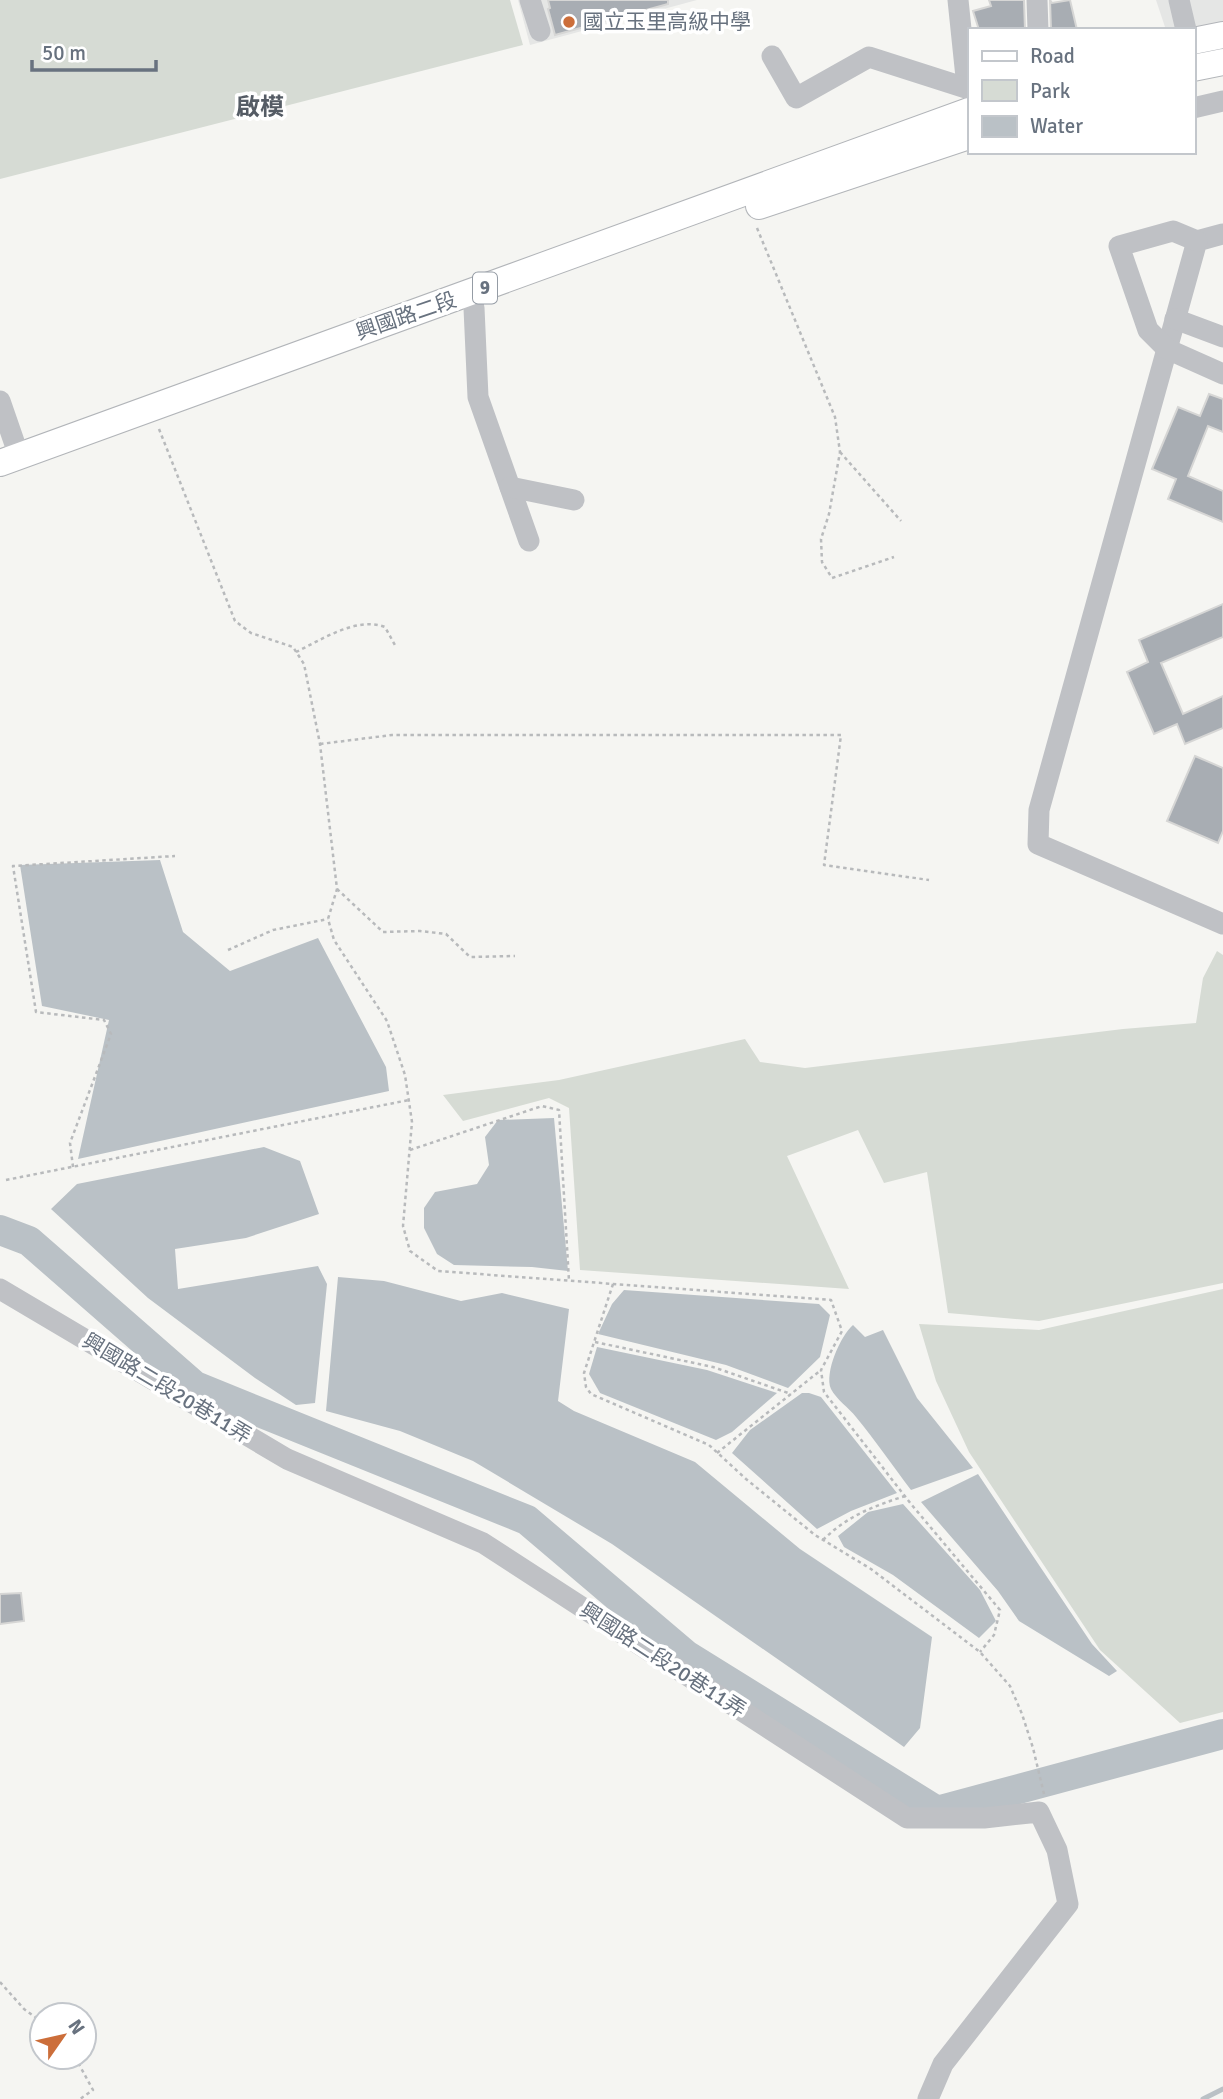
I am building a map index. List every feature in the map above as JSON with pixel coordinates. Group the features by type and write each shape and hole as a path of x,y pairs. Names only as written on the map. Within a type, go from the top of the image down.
{"main road":[{"path":"1195,41 1223,35"},
{"path":"1195,68 1223,62"},
{"name":"興國路二段","path":"10,459 968,96"},
{"name":"興國路二段","path":"0,478 749,209 968,136"}],"lane":[{"path":"530,0 540,31"},
{"path":"772,56 796,98 869,57 968,96 958,0"},
{"path":"1037,0 1038,28"},
{"path":"1179,0 1186,28"},
{"path":"1195,108 1223,101"},
{"path":"1223,234 1197,241 1173,231 1119,246 1148,330 1167,349 1223,374"},
{"path":"1197,241 1039,810 1038,844 1223,924"},
{"path":"474,308 478,397 529,541"},
{"path":"1175,320 1223,337"},
{"path":"0,401 10,459"},
{"path":"510,487 574,500"},
{"name":"興國路二段20巷11弄","path":"0,1289 287,1460 483,1543 907,1818 984,1818 1039,1812 1057,1850 1068,1904 943,2064 928,2099"}],"path":[{"path":"749,209 835,417 841,452 829,514 821,539 822,562 832,578 894,557"},
{"path":"156,421 235,621 251,633 293,648 304,664 320,744 337,889 328,919 334,940 387,1021 405,1076 412,1122 403,1226 410,1251 438,1271 831,1300 842,1331 821,1370 717,1453"},
{"path":"841,452 901,520"},
{"path":"296,652 340,631 373,622 385,627 396,648"},
{"path":"320,744 392,735 841,735 824,865 929,880"},
{"path":"73,1167 70,1143 111,1034 104,1020 36,1012 13,866 176,856"},
{"path":"337,889 383,932 421,931 446,934 470,957 515,956"},
{"path":"228,950 273,930 328,919"},
{"path":"6,1180 408,1100"},
{"path":"410,1150 542,1105 559,1110 569,1281"},
{"path":"613,1284 584,1373 586,1387 591,1394 709,1445 746,1479 823,1540 871,1569 979,1651 1010,1686 1022,1714 1045,1795"},
{"path":"594,1342 713,1367 791,1394"},
{"path":"821,1370 824,1392 1000,1611 994,1635 979,1651"},
{"path":"823,1540 838,1525 866,1509 905,1496"},
{"path":"0,1982 28,2012"},
{"path":"80,2099 93,2090 83,2071"}],"shaded area":[{"name":"國立玉里高級中學","path":"518,0 697,0 530,45"},
{"path":"1156,0 1223,0 1223,24 1195,30 1165,28"}],"green space":[{"path":"0,0 510,0 523,45 0,179"},
{"path":"1217,951 1223,955 1223,1283 1039,1321 948,1313 927,1172 884,1183 858,1130 787,1156 849,1289 580,1270 569,1108 549,1098 463,1121 443,1095 559,1080 745,1039 760,1062 805,1068 1123,1029 1196,1023 1203,978"},
{"path":"1223,1289 1223,1712 1180,1723 1100,1650 969,1452 936,1381 919,1324 1039,1330"}],"water":[{"path":"160,860 183,932 230,971 318,938 386,1067 389,1091 78,1159 109,1020 42,1006 20,865"},
{"path":"554,1118 568,1271 532,1267 454,1265 437,1254 424,1228 424,1208 435,1192 477,1184 489,1165 485,1137 498,1120"},
{"path":"264,1147 300,1161 319,1214 246,1238 175,1249 178,1289 318,1266 327,1284 315,1403 296,1405 255,1378 148,1298 51,1209 77,1184"},
{"path":"338,1277 384,1281 461,1301 502,1293 569,1309 558,1401 574,1411 695,1462 800,1549 932,1637 920,1728 904,1747 612,1544 473,1461 400,1431 326,1411"},
{"path":"624,1290 819,1304 830,1315 820,1357 788,1388 726,1365 598,1334 612,1304"},
{"path":"853,1325 865,1337 883,1330 917,1398 973,1468 911,1490 863,1426 831,1389 829,1382 835,1355"},
{"path":"597,1347 707,1370 777,1393 732,1432 716,1440 600,1393 589,1374"},
{"path":"802,1393 821,1397 897,1493 851,1511 817,1529 732,1453 750,1430"},
{"path":"978,1474 1092,1644 1117,1671 1109,1676 1019,1621 998,1591 921,1502"},
{"path":"903,1504 980,1590 996,1621 979,1638 893,1575 844,1547 838,1536 868,1512"}],"building":[{"path":"548,0 668,0 668,4 555,35"},
{"path":"989,0 1024,0 1025,28 978,28 973,11 991,6"},
{"path":"1050,0 1052,3 1070,0 1077,28 1051,28"},
{"path":"1209,394 1223,399 1223,432 1208,426 1188,476 1223,491 1223,522 1168,499 1176,479 1152,469 1178,407 1200,416"},
{"path":"1223,604 1223,637 1161,663 1183,714 1223,696 1223,728 1185,744 1177,724 1154,734 1127,672 1148,662 1139,640"},
{"path":"1195,756 1223,768 1223,831 1218,843 1167,821"},
{"path":"21,1593 24,1621 0,1624 0,1594"}],"waterway":[{"path":"0,1230 29,1241 195,1386 527,1520 686,1655 937,1811 1223,1734"},
{"path":"1203,2099 1223,2089"}],"place":[{"name":"國立玉里高級中學","path":"569,22"}],"district":[{"name":"啟模","path":"260,107"}]}
